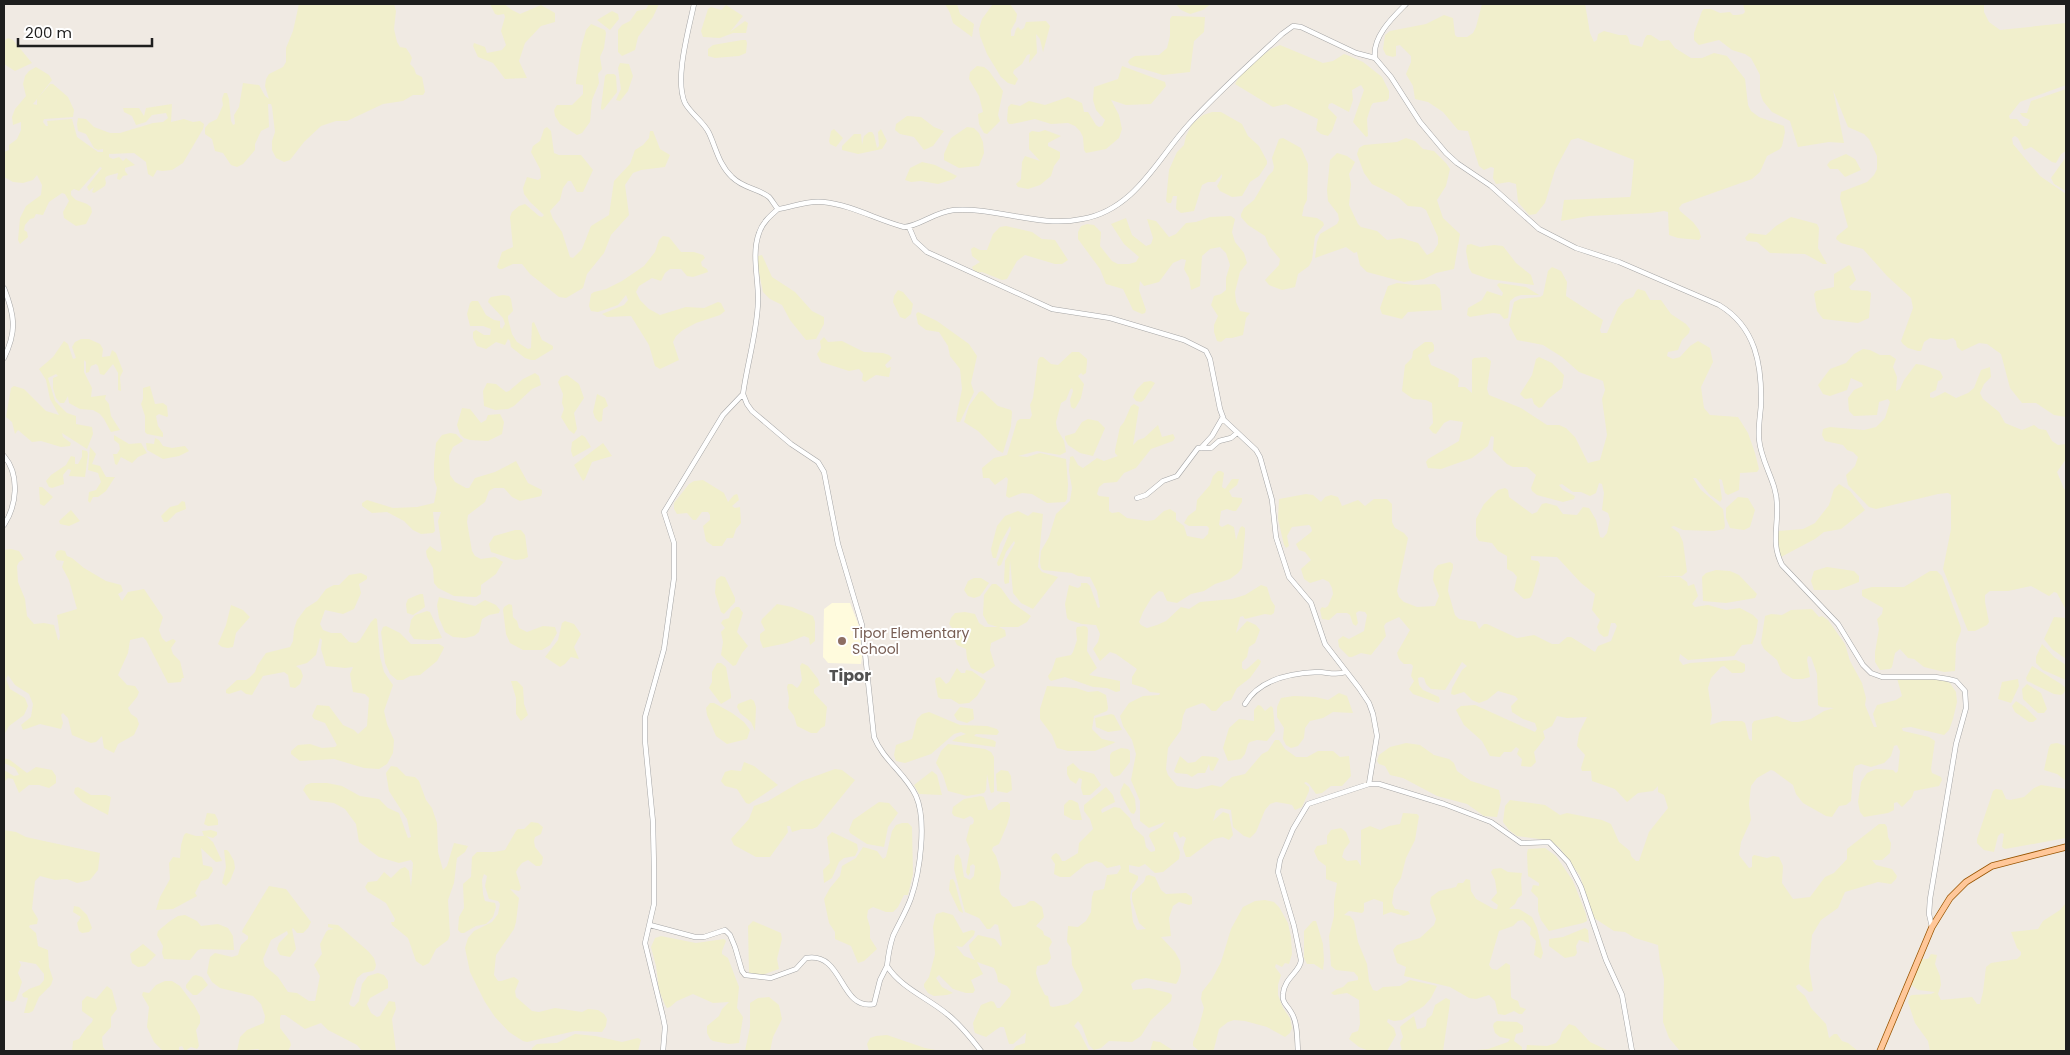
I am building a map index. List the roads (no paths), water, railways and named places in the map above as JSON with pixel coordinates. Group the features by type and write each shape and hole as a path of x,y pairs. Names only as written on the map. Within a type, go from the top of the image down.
{"main road":[{"path":"1880,1051 1932,927 1950,898 1979,873 1992,866 2066,847"}],"street":[{"path":"694,4 683,58 682,90 686,104 709,131 724,169 745,187 769,197 778,209"},
{"path":"1375,58 1375,48 1381,34 1388,23 1406,4"},
{"path":"650,925 695,937 725,930 730,935 745,975 771,978 796,969 806,958 818,957 831,965 838,973 847,992 857,1001 867,1005 874,1004 893,937 912,896 918,865 921,816 919,805 911,787 878,747 874,737 862,625 838,544 824,472 818,462 791,444 752,410 743,394 757,317 756,260 758,234 762,225 778,209 806,202 823,202 863,212 901,226 909,226 931,216 954,210 984,211 1041,220 1067,221 1100,214 1128,198 1202,110 1282,34 1293,26 1301,27 1356,53 1375,58 1391,77 1420,122 1446,153 1497,191 1539,230 1576,248 1620,262 1719,305 1732,312 1748,332 1757,358 1761,396 1759,440 1764,462 1776,493 1776,548 1782,565 1838,624 1863,665 1871,673 1882,677 1935,677 1948,679 1956,681 1965,691 1966,708 1956,744 1930,899 1929,914 1932,927"},
{"path":"909,226 915,241 927,252 1041,305 1057,310 1110,318 1196,344 1206,351 1210,359 1223,417 1256,450 1260,458 1272,500 1278,542 1289,577 1311,603 1325,644 1368,703 1376,726 1376,746 1369,784"},
{"path":"4,288 14,319 14,325 4,358"},
{"path":"663,1051 665,1027 645,943 645,936 650,925 654,904 654,870 653,822 645,741 645,717 664,649 674,578 674,543 664,512 723,415 743,394"},
{"path":"1137,498 1146,495 1164,481 1177,476 1197,449 1201,448 1212,436 1223,417"},
{"path":"1201,448 1211,448 1237,433"},
{"path":"4,456 12,468 15,482 13,507 4,525"},
{"path":"1245,704 1252,694 1277,678 1316,672 1334,675 1346,672"},
{"path":"1298,1051 1293,1015 1285,1005 1282,996 1286,982 1301,965 1301,960 1294,926 1278,876 1278,866 1293,829 1308,804 1369,784 1405,791 1492,822 1521,843 1549,842 1564,857 1573,870 1581,888 1606,960 1619,987 1632,1051"},
{"path":"886,966 918,995 947,1013 960,1025 981,1051"}],"place":[{"name":"Tipor Elementary School","path":"842,641"}],"district":[{"name":"Tipor","path":"850,675"}]}
